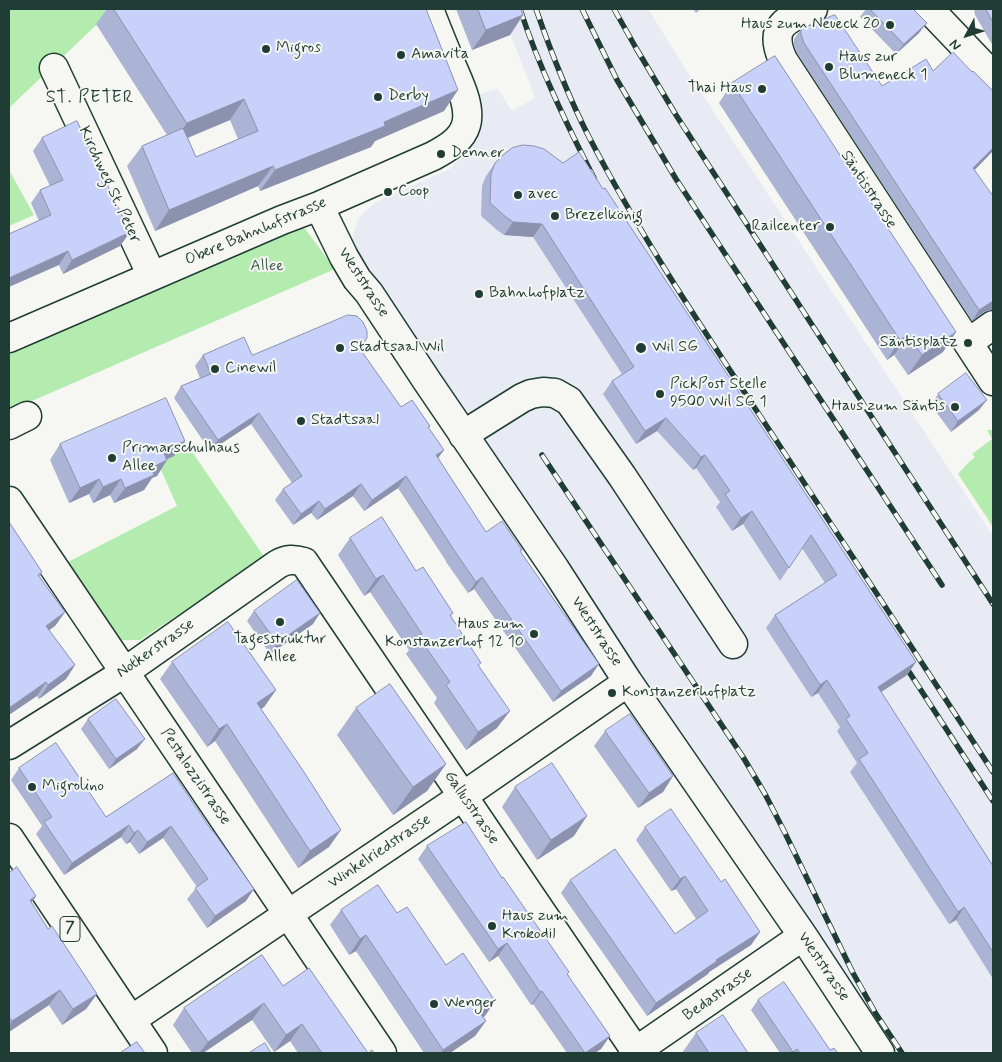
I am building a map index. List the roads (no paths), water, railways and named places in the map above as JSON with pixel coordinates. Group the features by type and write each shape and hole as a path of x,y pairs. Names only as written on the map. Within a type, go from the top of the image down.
{"street":[{"name":"Obere Bahnhofstrasse","path":"9,338 274,223 319,206 446,149 460,136 466,127 468,116 463,95 428,9"},
{"name":"Säntisstrasse","path":"813,9 794,16 786,21 780,29 777,39 780,54 993,381"},
{"path":"929,9 993,76"},
{"name":"Kirchweg St. Peter","path":"54,68 152,276"},
{"name":"Weststrasse","path":"319,206 346,262 357,279 369,293 555,569 628,682 803,936 880,1053"},
{"path":"968,343 993,325"},
{"path":"463,435 531,394 543,392 555,394 569,401 622,476 733,644"},
{"name":"Pestalozzistrasse","path":"9,501 382,1053"},
{"name":"Notkerstrasse","path":"9,745 124,672 278,564 291,560 304,562"},
{"name":"Gallusstrasse","path":"304,562 635,1053"},
{"name":"Winkelriedstrasse","path":"131,1020 628,682"},
{"name":"7","path":"9,838 153,1053"},
{"name":"Bedastrasse","path":"635,1053 803,936"}],"railway":[{"path":"520,9 554,95 594,178"},
{"path":"536,9 560,74 581,121 609,175 653,250 993,772"},
{"path":"582,9 617,80 676,179 942,585"},
{"path":"614,9 676,115 993,604"},
{"path":"542,455 743,757 784,831 853,973 876,1014 902,1053"},
{"path":"902,661 993,801"}],"place":[{"name":"Haus zum Neueck 20","path":"890,25"},
{"name":"Migros","path":"266,49"},
{"name":"Amavita","path":"401,55"},
{"name":"Haus zur Blumeneck 1","path":"829,67"},
{"name":"Thai Haus","path":"762,89"},
{"name":"Derby","path":"378,97"},
{"name":"Denner","path":"441,154"},
{"name":"Coop","path":"388,192"},
{"name":"avec","path":"518,195"},
{"name":"Brezelkönig","path":"555,216"},
{"name":"Railcenter","path":"830,227"},
{"name":"Bahnhofplatz","path":"479,294"},
{"name":"Säntisplatz","path":"968,343"},
{"name":"Stadtsaal Wil","path":"340,348"},
{"name":"Wil SG","path":"641,348"},
{"name":"Cinewil","path":"215,369"},
{"name":"PickPost Stelle 9500 Wil SG 1","path":"660,394"},
{"name":"Haus zum Säntis","path":"955,407"},
{"name":"Stadtsaal","path":"301,421"},
{"name":"Primarschulhaus Allee","path":"112,458"},
{"name":"Tagesstruktur Allee","path":"280,622"},
{"name":"Haus zum Konstanzerhof 12 10","path":"534,634"},
{"name":"Konstanzerhofplatz","path":"612,693"},
{"name":"Migrolino","path":"32,787"},
{"name":"Haus zum Krokodil","path":"492,926"},
{"name":"Wenger","path":"434,1004"}],"district":[{"name":"ST. PETER","path":"90,98"}],"park label":[{"name":"Allee","path":"267,267"}]}
